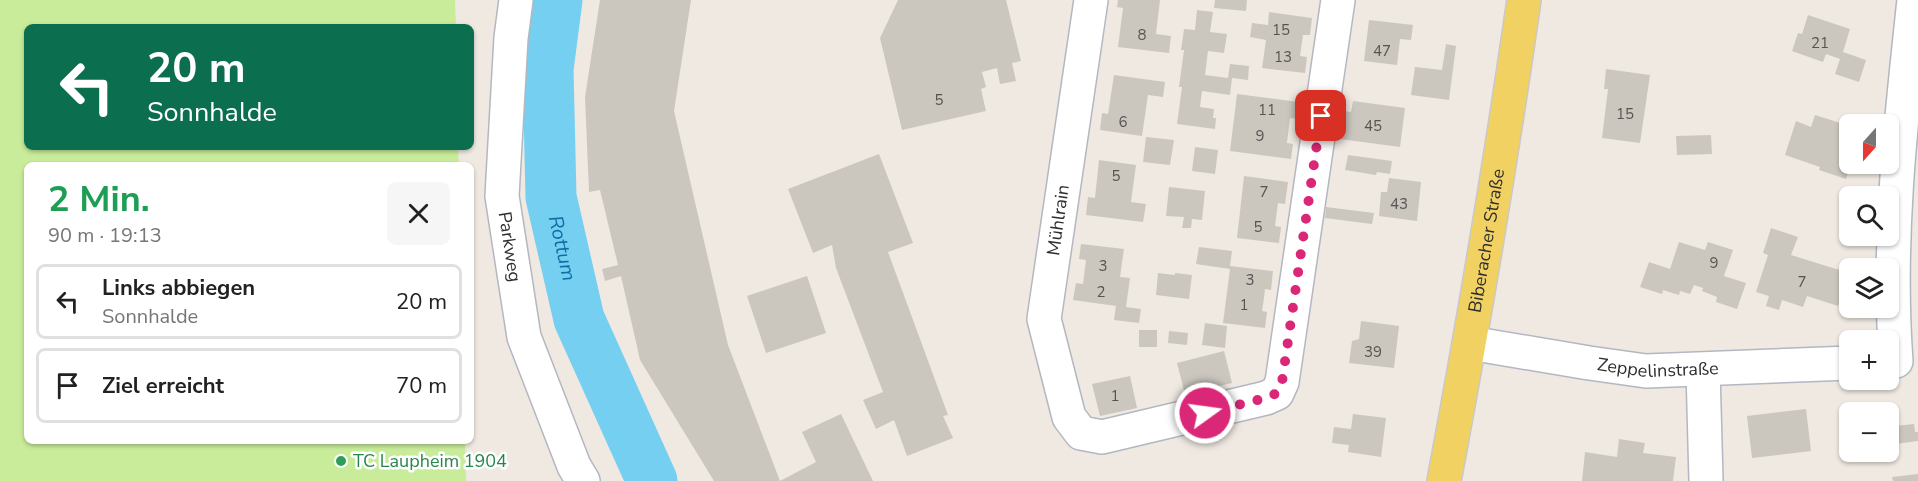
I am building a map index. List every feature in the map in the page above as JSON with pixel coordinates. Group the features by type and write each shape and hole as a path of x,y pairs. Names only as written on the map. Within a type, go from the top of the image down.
{"main road":[{"name":"Biberacher Straße","path":"1444,481 1470,343 1524,0"}],"street":[{"name":"Parkweg","path":"516,0 511,38 501,196 524,337 574,466 584,481"},
{"name":"Mühlrain","path":"1091,0 1044,319 1069,417 1081,434 1102,437 1266,398 1277,393 1282,382 1338,0"},
{"path":"1901,361 1894,334 1895,215 1903,95 1914,0"},
{"name":"Zeppelinstraße","path":"1470,343 1646,371 1839,364"},
{"path":"1703,370 1706,481"}],"green space":[{"path":"0,0 455,0 456,24 24,24 24,150 458,150 459,162 24,162 24,444 465,444 466,481 0,481"}],"building":[{"path":"600,0 691,0 674,111 728,345 780,481 714,481 640,360 621,276 605,281 602,269 618,265 600,190 589,192 585,97"},
{"path":"898,0 1006,0 1021,61 1012,63 1016,81 1000,84 997,68 982,72 986,87 981,89 986,111 902,130 880,38"},
{"path":"1118,0 1160,0 1156,34 1171,36 1169,53 1118,47 1123,8 1117,7"},
{"path":"1215,0 1247,0 1246,11 1214,8"},
{"path":"1197,10 1213,12 1210,32 1227,34 1224,53 1208,51 1205,75 1228,78 1230,64 1249,66 1248,80 1232,78 1230,95 1202,91 1200,107 1214,109 1215,129 1177,124 1182,87 1179,87 1184,50 1181,50 1184,29 1195,30"},
{"path":"1269,12 1312,18 1310,35 1303,35 1300,56 1307,57 1305,73 1262,68 1266,40 1250,37 1252,23 1268,25"},
{"path":"1808,15 1850,29 1843,52 1866,60 1859,82 1835,74 1840,59 1826,54 1823,62 1792,51 1798,33 1802,34"},
{"path":"1369,20 1413,25 1411,40 1400,39 1397,65 1364,61"},
{"path":"1446,44 1456,46 1449,100 1411,95 1415,67 1442,70"},
{"path":"1606,69 1650,75 1640,143 1602,138 1608,89 1604,89"},
{"path":"1114,75 1165,82 1163,97 1148,95 1142,136 1100,130 1102,113 1108,114"},
{"path":"1237,94 1299,102 1297,119 1290,118 1287,143 1293,144 1291,159 1230,151"},
{"path":"1353,101 1405,108 1400,147 1340,139 1344,111 1351,112"},
{"path":"1815,115 1839,123 1839,174 1848,174 1846,179 1785,155 1796,121 1811,127"},
{"path":"1711,135 1712,154 1677,155 1676,136"},
{"path":"1146,137 1174,140 1170,165 1143,162"},
{"path":"1195,147 1218,150 1215,174 1192,171"},
{"path":"879,154 913,243 888,252 948,415 943,416 953,438 907,456 894,420 876,429 863,400 883,392 836,268 832,245 813,253 788,189"},
{"path":"1348,155 1392,161 1390,174 1377,172 1376,175 1345,170"},
{"path":"1099,160 1136,165 1131,202 1146,204 1143,222 1086,215 1088,197 1095,198"},
{"path":"1244,176 1288,182 1285,204 1278,203 1275,226 1281,227 1279,243 1237,238"},
{"path":"1389,178 1421,182 1417,221 1379,216 1381,192 1387,192"},
{"path":"1169,187 1205,191 1202,220 1192,219 1191,228 1182,228 1184,217 1166,216"},
{"path":"1326,207 1374,213 1372,224 1325,218"},
{"path":"1771,228 1798,237 1791,255 1839,270 1838,306 1807,296 1803,307 1782,300 1779,310 1766,306 1769,296 1756,292 1768,255 1763,253"},
{"path":"1679,242 1705,250 1708,242 1733,250 1724,276 1746,283 1737,309 1716,302 1717,297 1694,285 1690,294 1680,291 1679,295 1663,290 1662,294 1640,287 1649,262 1670,269"},
{"path":"1081,244 1124,249 1120,277 1130,278 1126,307 1141,309 1139,323 1114,320 1116,306 1073,300 1076,283 1083,284 1086,260 1079,259"},
{"path":"1199,247 1232,251 1230,266 1273,271 1271,290 1265,289 1262,311 1267,312 1265,328 1223,323 1230,269 1196,264"},
{"path":"1158,273 1192,275 1189,299 1156,295"},
{"path":"807,276 826,333 766,353 747,296"},
{"path":"1361,321 1399,326 1394,368 1349,363 1352,341 1359,339"},
{"path":"1205,323 1227,326 1225,348 1202,345"},
{"path":"1139,330 1157,330 1157,347 1139,347"},
{"path":"1169,331 1188,333 1187,345 1168,343"},
{"path":"1224,351 1232,383 1185,394 1177,363"},
{"path":"1130,376 1137,408 1100,416 1092,384"},
{"path":"1806,409 1811,451 1752,458 1747,416"},
{"path":"841,414 873,481 780,481 816,462 802,432"},
{"path":"1353,414 1386,418 1381,457 1348,452 1349,445 1332,443 1334,427 1351,429"},
{"path":"1914,424 1915,432 1918,432 1918,441 1899,444 1899,426"},
{"path":"1619,439 1645,443 1643,453 1676,457 1673,481 1582,481 1585,452 1617,457"},
{"path":"1918,474 1918,481 1893,481 1892,477"}],"waterway":[{"name":"Rottum","path":"557,0 548,69 551,197 579,319 652,481"}],"place":[{"name":"TC Laupheim 1904","path":"341,461"}],"route":[{"path":"1205,413 1266,398 1277,393 1282,382 1321,116"}]}
